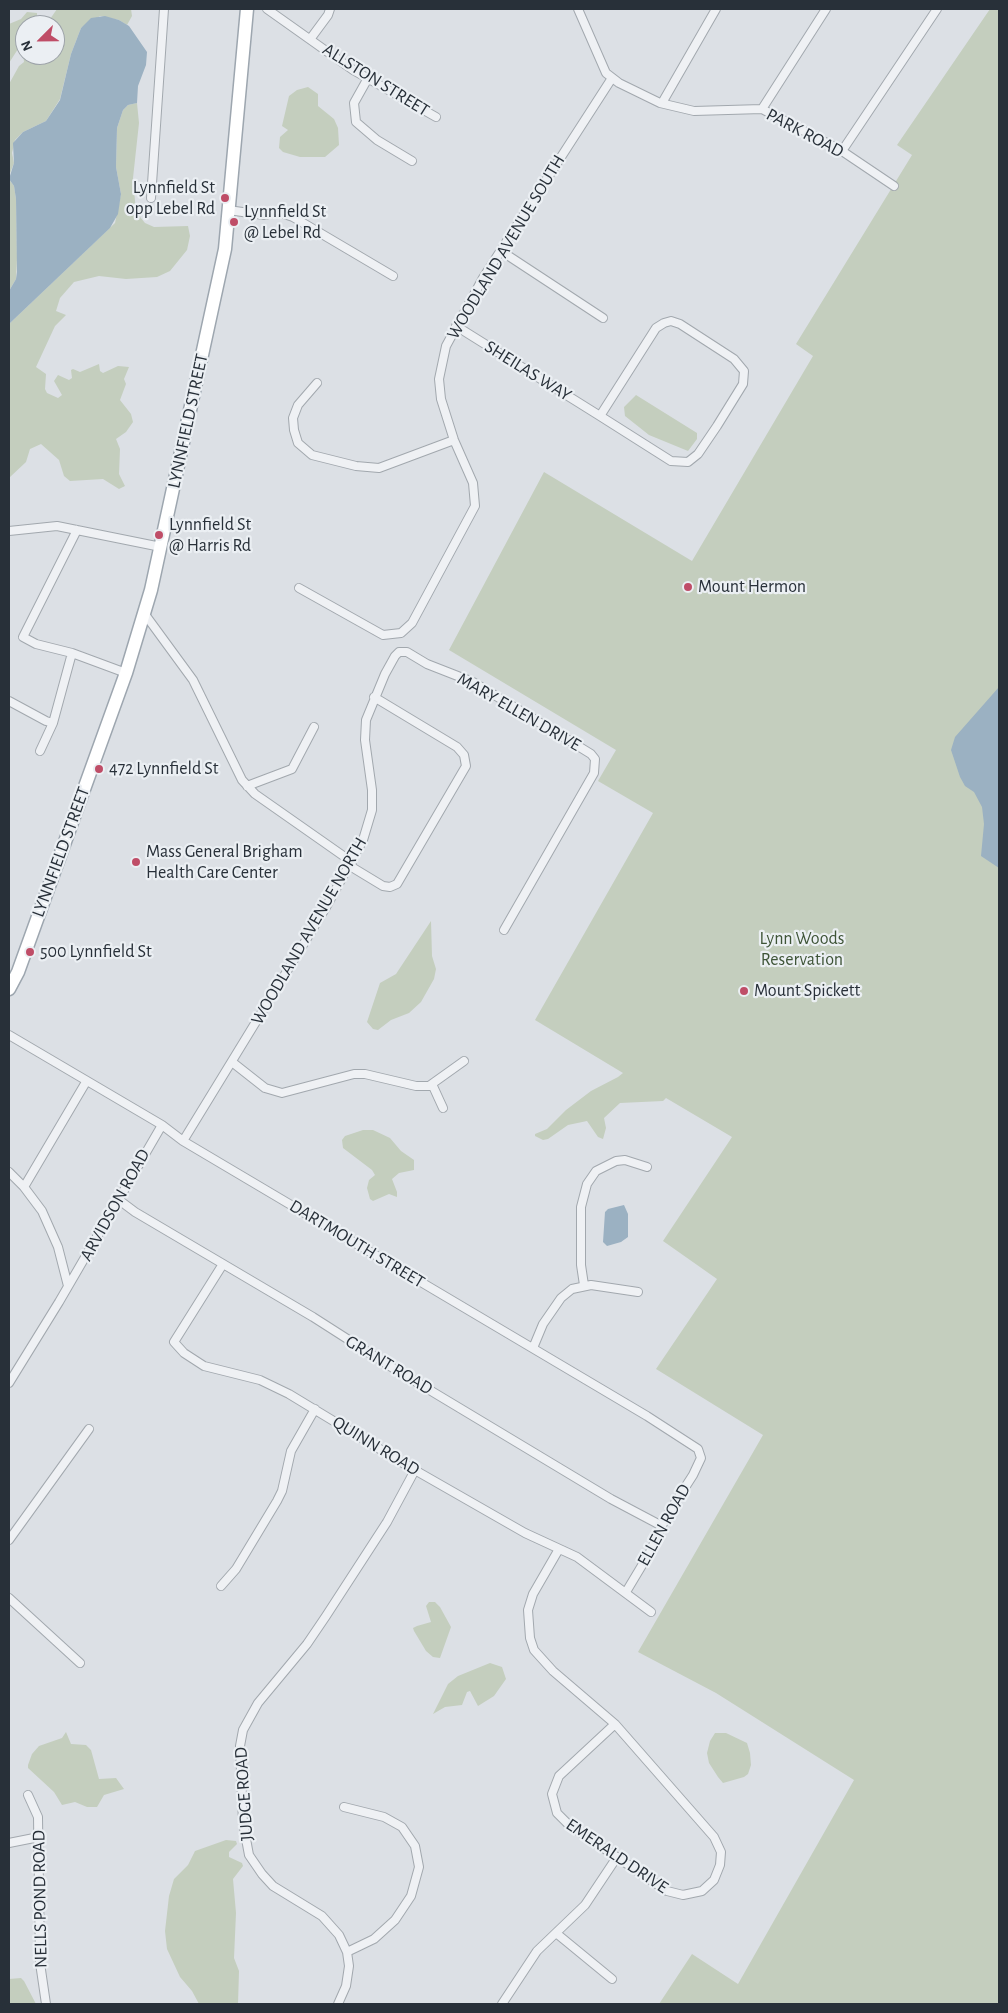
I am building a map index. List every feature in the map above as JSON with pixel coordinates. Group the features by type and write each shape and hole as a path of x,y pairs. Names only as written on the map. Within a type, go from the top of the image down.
{"main road":[{"name":"LYNNFIELD STREET","path":"9,989 18,972 126,673 162,547 225,249 247,9"}],"street":[{"path":"150,198 164,9"},
{"name":"ALLSTON STREET","path":"267,9 368,78 436,118"},
{"path":"311,38 328,15 330,9"},
{"path":"578,9 606,73 612,78"},
{"path":"662,103 716,9"},
{"path":"762,109 826,9"},
{"path":"842,151 937,9"},
{"path":"368,78 354,103 356,122 377,140 412,161"},
{"name":"PARK ROAD","path":"612,78 662,103 694,111 762,109 842,151 894,186"},
{"name":"WOODLAND AVENUE SOUTH","path":"299,588 371,631 383,635 393,636 405,631 412,624 474,510 475,495 473,483 454,440 442,406 440,379 444,352 456,326 500,251 612,78"},
{"path":"228,210 264,215 278,212 293,217 393,276"},
{"path":"500,251 603,318"},
{"name":"SHEILAS WAY","path":"456,326 671,461 688,462 698,454 743,384 744,371 734,359 680,324 671,321 664,323 656,328 600,416"},
{"path":"317,382 298,405 294,418 296,439 302,448 312,455 356,466 379,468 454,440"},
{"path":"9,531 57,526 162,547"},
{"path":"77,530 23,637 36,644 72,654 126,673"},
{"path":"144,613 193,680 237,773 247,786 255,794 351,864 383,886 390,887 397,884 466,766 465,758 460,749 374,697"},
{"name":"WOODLAND AVENUE NORTH","path":"183,1141 351,864 365,836 372,810 372,790 365,740 366,720 374,697 394,656 399,652"},
{"name":"MARY ELLEN DRIVE","path":"399,652 407,652 442,671 465,678 591,754 594,760 594,772 504,930"},
{"path":"40,751 53,722 72,654"},
{"path":"9,701 46,721 53,722"},
{"path":"247,786 292,769 298,762 314,727"},
{"name":"DARTMOUTH STREET","path":"9,1035 162,1125 183,1141 682,1438 698,1449 701,1458"},
{"path":"232,1062 265,1088 282,1093 354,1074 416,1086 432,1084 464,1061"},
{"path":"24,1187 86,1082"},
{"path":"432,1084 443,1108"},
{"name":"ARVIDSON ROAD","path":"9,1381 68,1286 162,1125"},
{"path":"584,1285 581,1265 581,1206 586,1184 596,1171 616,1161 625,1160 647,1167"},
{"path":"9,1172 24,1187 42,1211 58,1247 68,1286"},
{"name":"GRANT ROAD","path":"118,1200 611,1499 662,1526"},
{"name":"QUINN ROAD","path":"223,1264 174,1342 184,1353 204,1366 260,1380 315,1409 415,1470 525,1533 577,1558 651,1612"},
{"path":"533,1348 543,1324 561,1298 572,1289 584,1285 638,1292"},
{"path":"221,1586 236,1569 277,1501 282,1491 290,1451 315,1409"},
{"path":"9,1540 89,1429"},
{"name":"ELLEN ROAD","path":"626,1592 701,1458"},
{"name":"JUDGE ROAD","path":"338,2004 347,1980 347,1952 339,1935 328,1922 273,1886 262,1874 250,1855 243,1823 240,1746 243,1730 258,1703 307,1644 326,1616 387,1522 415,1470"},
{"name":"EMERALD DRIVE","path":"559,1549 533,1594 528,1610 530,1638 540,1659 615,1724 712,1834 719,1846 721,1859 719,1872 710,1885 696,1894 683,1895 667,1891 564,1822 555,1809 552,1798 554,1784 561,1773 615,1724"},
{"path":"9,1598 80,1663"},
{"name":"NELLS POND ROAD","path":"28,1795 38,1813 40,1963 46,2004"},
{"path":"344,1807 384,1817 402,1827 415,1846 419,1867 411,1896 395,1920 374,1939 347,1952"},
{"path":"9,1843 39,1837"},
{"path":"502,2004 537,1951 585,1905 618,1858"},
{"path":"556,1933 612,1979"}],"green space":[{"path":"57,9 131,9 132,16 127,25 119,20 100,16 81,28 71,54 60,99 46,121 23,132 15,140 12,153 14,163 9,176 9,84 20,65 65,65 65,15 53,15"},
{"name":"Lynn Woods Reservation","path":"990,9 999,9 999,2004 659,2004 692,1954 738,1984 854,1780 716,1693 638,1652 763,1435 656,1369 717,1279 663,1241 732,1137 666,1098 663,1101 620,1103 604,1118 606,1128 603,1139 598,1137 587,1121 568,1125 548,1139 543,1140 535,1136 535,1134 547,1129 566,1110 591,1091 623,1073 535,1020 653,813 598,781 616,750 449,650 544,472 692,561 813,356 796,344 912,155 897,145"},
{"path":"27,12 37,13 37,15 24,15"},
{"path":"15,22 15,54 9,63 9,24"},
{"path":"308,87 318,94 318,106 334,119 338,128 339,145 325,157 300,157 283,152 279,148 280,137 288,130 282,126 289,96 297,90"},
{"path":"137,103 139,123 133,178 136,212 145,223 154,227 188,226 190,236 187,250 170,271 157,277 126,279 99,276 74,282 60,298 56,311 66,315 55,326 36,367 46,374 45,389 47,393 58,398 62,395 54,381 58,375 69,380 72,378 71,370 80,372 99,364 100,371 103,373 118,366 129,367 124,379 126,384 120,400 131,414 133,422 126,432 116,439 120,449 119,474 125,486 119,489 103,479 70,481 64,476 59,460 41,444 30,449 26,462 9,478 9,324 115,223 121,194 116,167 117,128 123,110 128,105"},
{"path":"9,179 14,186 16,199 17,259 16,279 9,291"},
{"path":"636,395 697,433 697,439 688,451 649,435 625,416 624,407"},
{"path":"431,921 432,956 436,969 434,979 421,1002 409,1013 391,1020 378,1030 373,1029 367,1022 380,983 396,974"},
{"path":"363,1130 373,1130 390,1138 401,1151 414,1160 414,1170 399,1173 392,1179 397,1197 389,1194 373,1201 370,1199 367,1188 369,1180 375,1175 372,1170 343,1148 342,1140 345,1136"},
{"path":"429,1602 435,1602 440,1607 451,1627 440,1658 433,1657 426,1651 413,1628 431,1622 426,1606"},
{"path":"490,1663 502,1667 506,1679 494,1696 478,1706 470,1691 467,1692 462,1705 445,1707 433,1714 448,1684 458,1676"},
{"path":"66,1732 71,1744 86,1745 91,1750 99,1779 116,1778 124,1789 104,1795 97,1807 87,1807 75,1802 62,1805 54,1792 28,1768 28,1765 32,1754 39,1746 62,1738"},
{"path":"715,1733 726,1733 747,1743 751,1765 748,1774 744,1777 723,1783 718,1777 709,1763 707,1753 710,1741"},
{"path":"226,1840 236,1841 237,1844 229,1852 229,1857 242,1863 243,1866 233,1879 236,1913 234,1958 239,1971 238,2004 199,2004 192,1991 180,1977 167,1949 165,1931 169,1896 174,1879 188,1865 195,1851"},
{"path":"21,1978 36,2004 9,2004 9,1979"}],"water":[{"path":"105,16 119,20 129,26 147,52 146,65 138,86 137,103 128,105 123,110 117,128 116,167 121,194 118,214 110,228 9,324 9,291 16,279 17,272 16,199 14,186 9,179 14,163 13,143 23,132 46,121 60,100 71,54 81,28 91,18"},
{"path":"999,687 999,868 981,856 984,824 982,807 974,792 965,786 960,777 951,750 955,737"},
{"path":"624,1205 628,1214 628,1237 621,1242 607,1246 603,1242 605,1212 608,1209"}],"place":[{"name":"Lynnfield St opp Lebel Rd","path":"225,198"},
{"name":"Lynnfield St @ Lebel Rd","path":"234,222"},
{"name":"Lynnfield St @ Harris Rd","path":"159,535"},
{"name":"Mount Hermon","path":"688,587"},
{"name":"472 Lynnfield St","path":"99,769"},
{"name":"Mass General Brigham Health Care Center","path":"136,862"},
{"name":"500 Lynnfield St","path":"30,952"},
{"name":"Mount Spickett","path":"744,991"}]}
